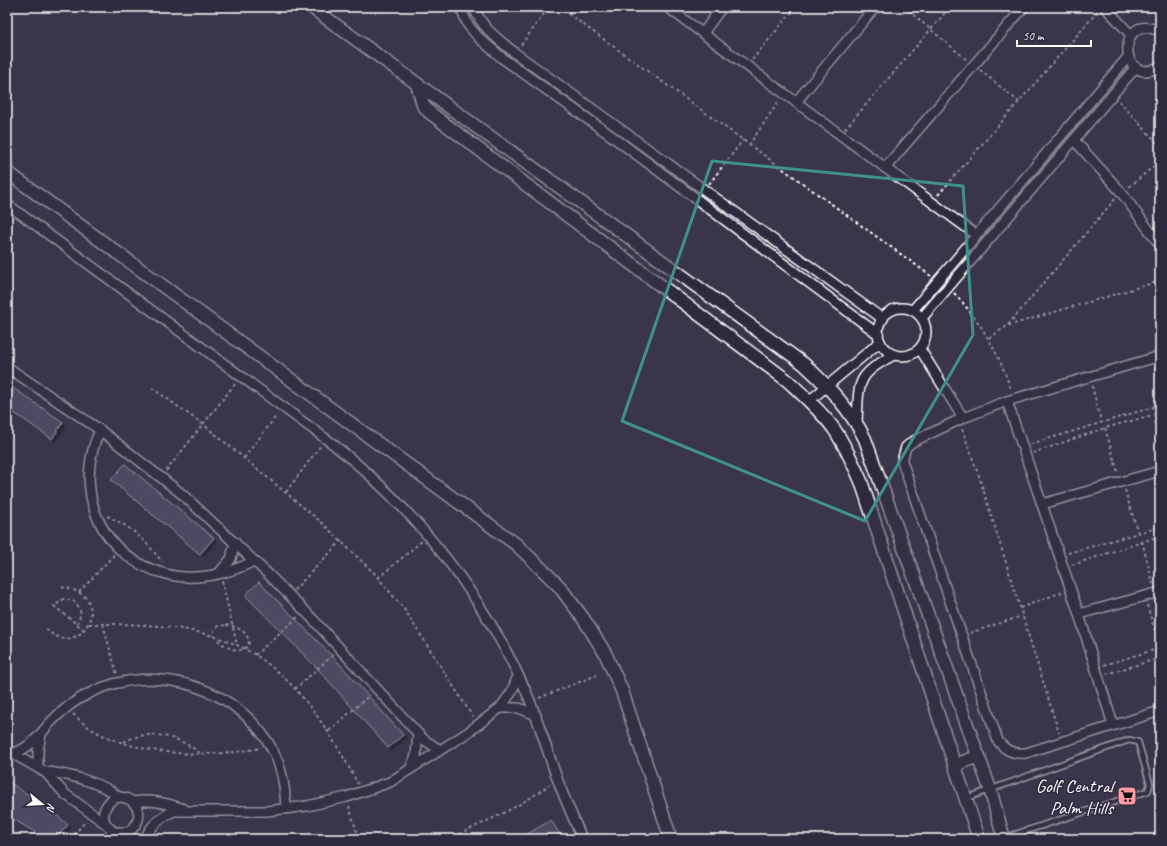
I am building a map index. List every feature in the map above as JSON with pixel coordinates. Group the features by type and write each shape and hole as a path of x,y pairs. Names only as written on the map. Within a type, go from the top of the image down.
{"street":[{"path":"311,7 804,364 845,405 857,423 868,446 979,756 1004,839"},
{"path":"460,7 468,25 487,46 719,215 879,338 885,350 899,357 910,356 920,349 927,334 925,322 912,310 896,309 882,319 879,338 809,401"},
{"path":"474,7 482,23 489,32 515,53 882,319"},
{"path":"667,7 975,234"},
{"path":"703,33 722,7"},
{"path":"796,102 875,7"},
{"path":"885,168 1024,7"},
{"path":"1105,7 1131,35"},
{"path":"1158,27 1139,30 1131,35 1127,44 1128,57 1136,67 1149,71 1160,66"},
{"path":"912,310 975,234 1128,57"},
{"path":"922,318 1136,67"},
{"path":"417,84 423,105 429,112 779,374 809,401 834,429 852,460 861,481 979,839"},
{"path":"613,137 619,129"},
{"path":"1074,140 1121,192 1160,246"},
{"path":"7,172 517,546 546,572 583,618 614,672 671,839"},
{"path":"7,204 326,439 381,485 429,536 473,595 502,642 530,701 557,778 582,839"},
{"path":"719,215 726,206"},
{"path":"920,349 961,419"},
{"path":"857,423 858,392 864,376 874,365 894,355"},
{"path":"1156,357 1011,400 961,419 912,442 906,447 902,461 998,741 1005,749 1015,754 1026,753 1160,710"},
{"path":"7,367 100,430 162,477 235,542 305,610 378,688 418,734 440,750"},
{"path":"1011,400 1024,451 1079,614 1113,725"},
{"path":"100,430 92,450 88,471 89,492 95,511 105,532 119,549 146,567 172,576 199,576 238,568 254,561"},
{"path":"1042,504 1160,471"},
{"path":"220,572 231,559 235,542"},
{"path":"1079,614 1158,592"},
{"path":"137,823 147,835 155,822 164,815 185,810 226,812 286,809 347,797 390,782 478,725 500,708 511,693 518,676"},
{"path":"10,752 31,744 66,709 89,693 118,682 135,679 158,678 181,682 207,691 230,704 260,731 270,746 282,775 286,809"},
{"path":"500,708 519,708 536,716"},
{"path":"10,752 42,770 74,777 110,791 119,797 129,799 138,808 139,816 137,823 128,832 117,835 106,824 58,788 42,770 38,751 41,734"},
{"path":"410,769 416,756 418,734"},
{"path":"954,766 979,756"},
{"path":"106,824 103,817 107,804 119,797"},
{"path":"133,802 146,800 160,801 185,810"}],"lane":[{"path":"965,798 1133,740 1138,742 1150,784 1148,792 1004,839"}],"path":[{"path":"515,53 549,7"},
{"path":"559,7 937,281"},
{"path":"568,14 574,7"},
{"path":"747,66 796,7"},
{"path":"904,7 1019,102"},
{"path":"840,134 950,7"},
{"path":"932,202 1101,7"},
{"path":"749,145 784,93"},
{"path":"1112,94 1160,146"},
{"path":"704,190 743,140"},
{"path":"1008,326 1121,192 1160,161"},
{"path":"989,338 1008,326 1160,281"},
{"path":"948,287 971,311 989,338 1004,368 1011,400"},
{"path":"1156,357 1160,388"},
{"path":"162,477 240,377"},
{"path":"1090,377 1101,421"},
{"path":"152,388 204,425 342,540 378,578 418,629 478,725"},
{"path":"1024,451 1101,421 1160,404"},
{"path":"244,458 282,407"},
{"path":"1024,451 1160,413"},
{"path":"961,419 1062,742"},
{"path":"1106,428 1121,482 1138,533"},
{"path":"286,492 326,439"},
{"path":"95,511 120,522 137,533 151,548 172,576"},
{"path":"1059,556 1160,527"},
{"path":"378,578 429,536"},
{"path":"1063,568 1160,536"},
{"path":"289,595 342,540"},
{"path":"1142,541 1158,592"},
{"path":"79,592 119,549"},
{"path":"220,572 237,645"},
{"path":"46,629 55,636 66,639 77,636 89,624 91,613 85,597 79,592 60,587"},
{"path":"1020,608 1070,588"},
{"path":"1097,672 1160,647 1144,596"},
{"path":"77,624 81,613 76,602 64,599 54,606 84,630"},
{"path":"255,655 305,610"},
{"path":"962,636 1022,616"},
{"path":"89,624 156,626 214,636 237,645 255,655 295,689 329,731 362,792"},
{"path":"103,624 118,682"},
{"path":"218,626 232,626 240,629 248,636 249,643 244,649 238,650 229,648 214,636 214,630 218,626"},
{"path":"295,689 341,648"},
{"path":"1097,672 1160,658"},
{"path":"530,701 597,675"},
{"path":"329,731 378,688"},
{"path":"66,709 94,731 123,743 158,750 200,754 234,752 270,746"},
{"path":"123,743 140,736 163,736 186,744 200,754"},
{"path":"448,839 506,812 535,796 557,778"},
{"path":"347,797 359,839"},
{"path":"70,839 92,814"}],"highlighted area":[{"path":"712,161 963,186 973,335 865,521 622,421"}],"building":[{"path":"7,384 63,422 52,439 7,408"},
{"path":"125,464 214,538 200,554 111,480"},
{"path":"259,582 337,661 403,735 388,748 316,667 245,595"},
{"path":"7,780 46,805 68,825 55,839 38,839 33,835 35,832 7,816"},
{"path":"551,820 563,839 519,839"}],"place":[{"name":"Golf Central Palm Hills","path":"1127,796"}]}
